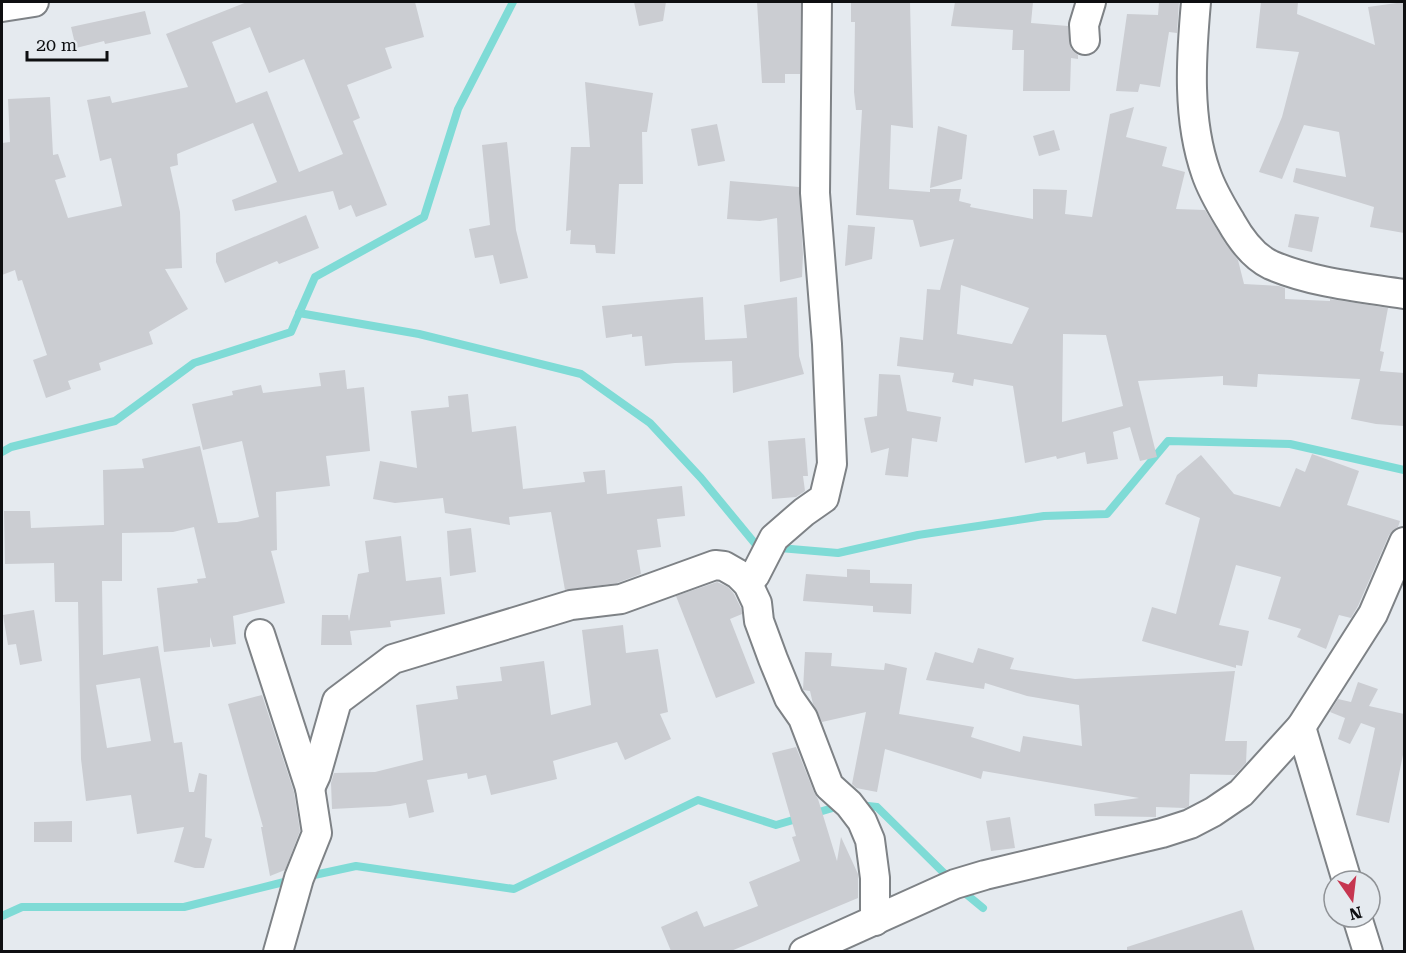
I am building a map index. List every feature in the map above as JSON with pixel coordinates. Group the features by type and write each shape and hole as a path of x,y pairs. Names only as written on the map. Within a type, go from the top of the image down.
{"street":[{"path":"2,7 34,2"},
{"path":"817,2 815,193 827,344 832,464 824,498 774,538 753,575 759,621 789,698 803,718 829,786 849,804 862,821 870,840 875,878 874,921"},
{"path":"1085,40 1084,25 1090,2"},
{"path":"1196,2 1191,54 1196,131 1206,173 1236,232 1269,264 1314,279 1404,294"},
{"path":"804,951 945,887 1162,833 1190,824 1241,793 1302,727 1373,614 1404,542"},
{"path":"310,788 316,775 337,701 393,659 571,605 621,599 715,565 724,566 738,574 753,575"},
{"path":"260,634 310,788 317,833 299,878 278,951"},
{"path":"1302,727 1343,869"},
{"path":"1362,929 1368,951"}],"building":[{"path":"247,2 415,2 424,37 385,48 392,68 347,85 360,118 353,121 387,205 356,217 351,205 339,210 333,191 235,211 232,200 277,182 253,123 177,154 178,165 170,167 180,212 182,268 165,269 188,309 149,332 153,344 99,363 101,370 68,381 71,389 46,398 33,360 47,355 22,280 18,281 15,270 2,275 2,143 10,142 8,99 50,97 53,155 58,154 66,177 55,180 68,218 122,206 111,158 100,161 87,100 110,96 112,103 188,87 166,34","holes":["250,27 269,73 304,59 343,154 299,172 267,91 236,103 212,42"]},
{"path":"634,2 666,2 663,21 639,26"},
{"path":"757,2 801,2 800,74 785,74 785,83 762,83"},
{"path":"851,2 910,2 913,128 891,125 889,189 930,192 930,189 961,189 959,201 971,204 970,207 1033,219 1033,189 1067,190 1065,214 1092,217 1110,114 1134,107 1126,137 1167,147 1162,166 1185,172 1176,209 1205,210 1238,260 1244,284 1285,288 1285,299 1330,301 1330,299 1388,308 1380,351 1384,352 1380,371 1404,373 1404,426 1351,419 1360,379 1258,374 1257,387 1223,385 1223,376 1138,381 1157,457 1140,461 1130,427 1113,432 1118,459 1087,464 1085,452 1057,459 1056,456 1025,463 1013,386 974,379 973,386 952,382 954,373 897,366 900,337 923,340 927,289 940,290 954,239 920,247 913,220 856,215 862,110 856,110 855,22 851,22","holes":["961,285 1029,308 1012,344 957,334","1063,334 1106,335 1123,406 1062,422"]},
{"path":"955,2 1033,2 1031,23 1068,26 1071,49 1078,55 1078,59 1071,58 1070,91 1023,91 1024,50 1012,50 1013,30 951,26"},
{"path":"1159,2 1179,2 1177,33 1169,32 1160,87 1140,84 1138,92 1116,91 1127,14 1158,15"},
{"path":"1261,2 1298,2 1297,14 1375,45 1368,7 1404,2 1404,233 1370,227 1374,207 1293,182 1296,168 1346,177 1339,132 1304,125 1282,179 1259,172 1282,117 1299,52 1256,48"},
{"path":"145,11 151,34 76,48 71,27"},
{"path":"585,82 653,93 647,132 642,132 643,184 619,184 615,254 596,253 595,245 570,244 571,230 566,231 571,147 590,147"},
{"path":"717,124 725,161 698,166 691,129"},
{"path":"938,126 967,135 962,179 930,188"},
{"path":"1054,130 1060,150 1039,156 1033,136"},
{"path":"507,142 516,230 528,278 500,284 493,255 475,258 469,229 490,225 482,145"},
{"path":"730,181 799,187 802,277 780,282 777,218 760,221 727,219"},
{"path":"1295,214 1319,217 1312,252 1288,247"},
{"path":"306,215 319,248 279,264 277,261 225,283 216,262 216,253"},
{"path":"848,225 875,227 872,259 845,266"},
{"path":"703,297 705,340 747,338 744,305 797,297 799,356 804,374 733,393 732,361 645,366 642,336 632,337 632,334 606,338 602,306"},
{"path":"345,370 347,389 364,387 370,451 326,456 330,486 276,492 277,550 271,551 285,603 233,616 236,644 213,647 210,637 210,647 164,652 157,588 198,583 197,579 206,578 194,527 173,532 122,533 122,581 102,581 103,655 158,646 174,743 182,742 189,792 194,792 199,773 207,775 205,837 212,839 204,868 195,868 174,862 184,827 137,834 131,795 86,801 81,759 78,602 55,602 54,563 5,564 4,511 30,511 31,528 104,525 103,470 144,468 142,459 200,446 218,523 259,517 242,441 203,450 192,404 233,395 232,391 261,385 263,393 321,386 319,373","holes":["140,678 151,741 107,748 96,685"]},
{"path":"879,374 900,375 907,411 941,417 937,442 912,438 908,477 885,475 889,448 871,453 864,418 877,416"},
{"path":"468,394 472,432 516,426 523,489 585,482 583,472 605,470 607,494 682,486 685,516 657,519 661,547 637,550 641,574 617,583 565,590 551,512 509,517 510,525 445,513 443,498 395,503 373,499 380,461 417,468 411,411 449,407 448,396"},
{"path":"805,438 808,476 803,476 805,491 796,497 772,499 768,441"},
{"path":"1312,454 1359,471 1347,505 1400,521 1398,527 1389,535 1358,606 1351,618 1339,615 1326,649 1297,637 1301,629 1268,619 1281,577 1236,565 1219,625 1249,631 1242,666 1236,665 1236,668 1142,641 1152,607 1176,614 1200,518 1165,504 1177,475 1201,455 1234,494 1280,507 1296,468 1305,472"},
{"path":"471,528 476,572 450,576 447,531"},
{"path":"401,536 406,581 441,577 445,614 390,621 391,627 350,631 352,645 321,645 322,615 348,615 349,621 358,574 369,572 365,541"},
{"path":"847,569 870,570 870,583 912,584 911,614 873,612 873,606 803,601 806,574 847,577"},
{"path":"717,582 728,587 741,608 742,614 730,619 755,683 716,698 676,596"},
{"path":"34,610 42,661 20,665 16,644 8,645 3,615"},
{"path":"623,625 626,653 658,649 668,712 660,714 671,739 625,760 617,742 553,761 557,779 491,795 486,775 468,779 467,773 427,780 434,812 409,818 406,803 332,809 331,783 334,773 375,772 423,760 416,705 458,699 456,686 502,681 500,667 544,661 551,715 591,705 582,630"},
{"path":"978,648 1014,658 1010,669 1075,679 1235,671 1225,741 1247,741 1246,763 1235,775 1190,774 1189,806 1185,808 1156,807 1156,817 1095,816 1094,804 1139,798 983,771 981,779 885,749 877,792 856,788 852,784 866,712 822,722 813,704 810,691 803,690 805,652 832,653 831,666 884,670 885,663 907,668 899,714 974,727 971,737 1020,752 1023,736 1082,746 1079,705 1027,696 985,683 984,689 926,680 935,652 973,663"},
{"path":"1358,682 1378,689 1369,706 1404,714 1404,750 1389,823 1356,815 1375,728 1361,723 1350,744 1338,739 1345,718 1330,712 1338,699 1351,702"},
{"path":"262,695 294,792 300,831 285,870 270,876 261,827 263,827 228,704"},
{"path":"796,747 818,799 837,861 841,837 858,874 858,898 731,951 671,951 661,927 697,911 704,927 758,906 749,882 800,861 792,837 796,836 772,753"},
{"path":"1010,817 1015,848 991,851 986,821"},
{"path":"72,821 72,842 34,842 34,822"},
{"path":"1242,910 1255,951 1127,951 1127,947"}],"waterway":[{"path":"2,452 11,447 115,421 194,363 291,332 315,277 424,217 458,109 513,2"},
{"path":"299,313 419,334 581,374 650,423 701,478 757,546 838,553 918,535 1044,516 1107,514 1168,441 1290,444 1404,470"},
{"path":"305,877 356,866 514,889 698,800 776,825 800,818"},
{"path":"812,814 843,805"},
{"path":"859,805 877,807 951,880"},
{"path":"2,916 22,907 184,907 292,880"},
{"path":"960,889 983,908"}]}
